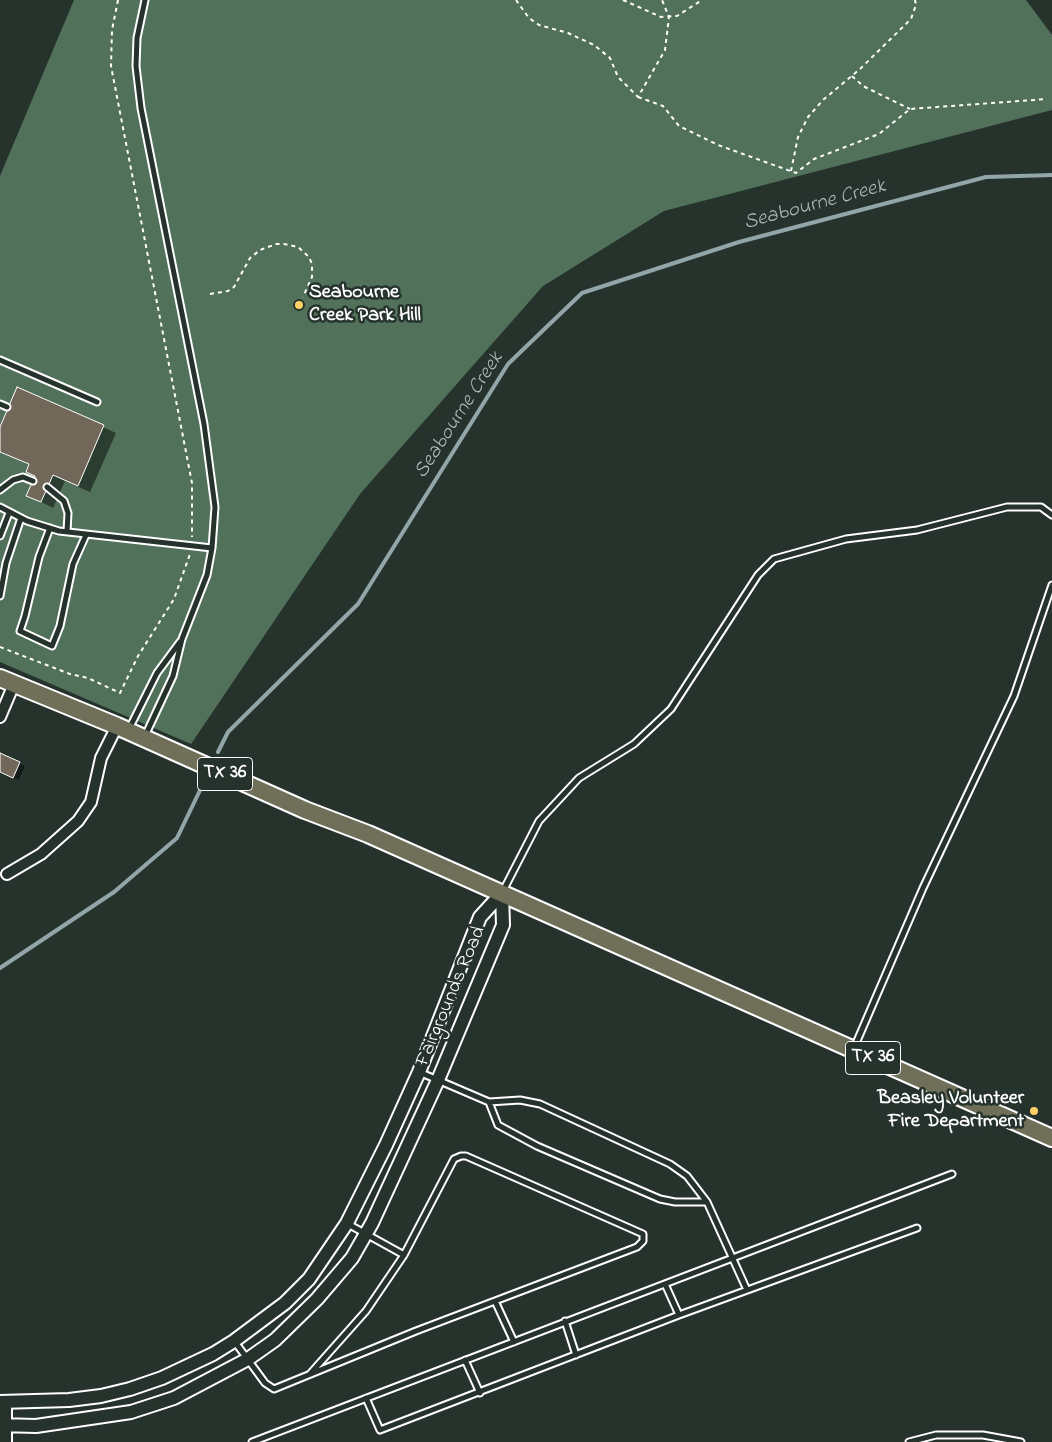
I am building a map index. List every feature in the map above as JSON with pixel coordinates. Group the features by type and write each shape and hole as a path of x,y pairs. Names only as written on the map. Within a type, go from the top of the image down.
{"main road":[{"name":"TX 36","path":"7,681 123,729 502,893 1052,1138"}],"street":[{"path":"0,717 7,681"},
{"path":"7,874 41,854 78,821 90,802 101,758 123,729"},
{"name":"Fairgrounds Road","path":"2,1402 69,1400 130,1389 162,1378 213,1354 234,1341 285,1303 309,1278 347,1223 419,1072 480,917 502,893"},
{"name":"Fairgrounds Road","path":"2,1425 36,1426 131,1412 174,1398 248,1358 275,1340 317,1299 352,1258 366,1234 438,1080 503,925 502,893"},
{"path":"2,1402 2,1425 5,1442"}],"lane":[{"path":"144,738 173,676 182,639 207,575 212,548 215,507 210,459 141,108 136,66 137,38 145,0"},
{"path":"0,360 96,402"},
{"path":"0,404 7,407"},
{"path":"0,490 13,480 23,477 33,481"},
{"path":"48,487 64,501 68,513 67,532"},
{"path":"0,507 10,514 67,532 212,548"},
{"path":"502,893 539,821 579,778 634,744 672,709 758,575 774,559 846,539 917,530 1007,508 1041,507 1052,515"},
{"path":"0,536 10,514"},
{"path":"0,596 6,563 21,518"},
{"path":"50,528 38,557 26,616 20,631 52,646 60,626 73,564 86,535"},
{"path":"853,1049 923,888 1014,696 1052,585"},
{"path":"123,729 157,673 182,639"},
{"path":"419,1072 489,1102 520,1100 540,1104 662,1160 687,1176 707,1202 747,1290"},
{"path":"489,1102 498,1125 537,1146 660,1199 675,1202 707,1202"},
{"path":"234,1341 265,1383 274,1389 637,1247 643,1241 643,1234 466,1156 461,1156 454,1159 404,1255 366,1311 310,1374"},
{"path":"252,1442 952,1174"},
{"path":"347,1223 404,1255"},
{"path":"366,1398 380,1430 679,1315 917,1228"},
{"path":"665,1284 679,1315"},
{"path":"495,1301 514,1342"},
{"path":"565,1321 576,1355"},
{"path":"465,1360 480,1393"},
{"path":"909,1442 936,1435 983,1435 1021,1442"}],"path":[{"path":"0,647 70,674 88,678 120,693 138,656 174,599 189,562 192,546 192,483 111,66 112,30 118,0"},
{"path":"516,0 529,18 539,25 568,33 594,45 610,58 618,77 638,97 663,106 679,126 702,137 796,173 814,159 879,134 910,109"},
{"path":"623,0 661,17 677,16 702,0"},
{"path":"638,97 665,50 668,17 662,0"},
{"path":"791,171 798,137 808,117 823,100 890,42 911,19 916,5 915,0"},
{"path":"852,75 863,86 910,109 1047,99"},
{"path":"210,294 228,291 234,287 250,258 260,250 276,244 284,244 298,247 309,257 312,264 312,277 304,297"}],"green space":[{"path":"74,0 1026,0 1052,35 1052,110 664,211 543,286 360,494 191,744 0,662 0,176"}],"building":[{"path":"17,387 104,425 78,486 53,475 41,502 26,496 35,476 26,472 29,464 0,452 0,427"},
{"path":"0,753 20,762 13,778 0,772"}],"waterway":[{"name":"Seabourne Creek","path":"218,752 228,732 358,604 508,364 582,293 739,242 986,177 1052,175"},
{"name":"Seabourne Creek","path":"0,968 114,892 177,838 204,782"}],"place":[{"name":"Seabourne Creek Park Hill","path":"299,305"},
{"name":"Beasley Volunteer Fire Department","path":"1034,1111"}]}
